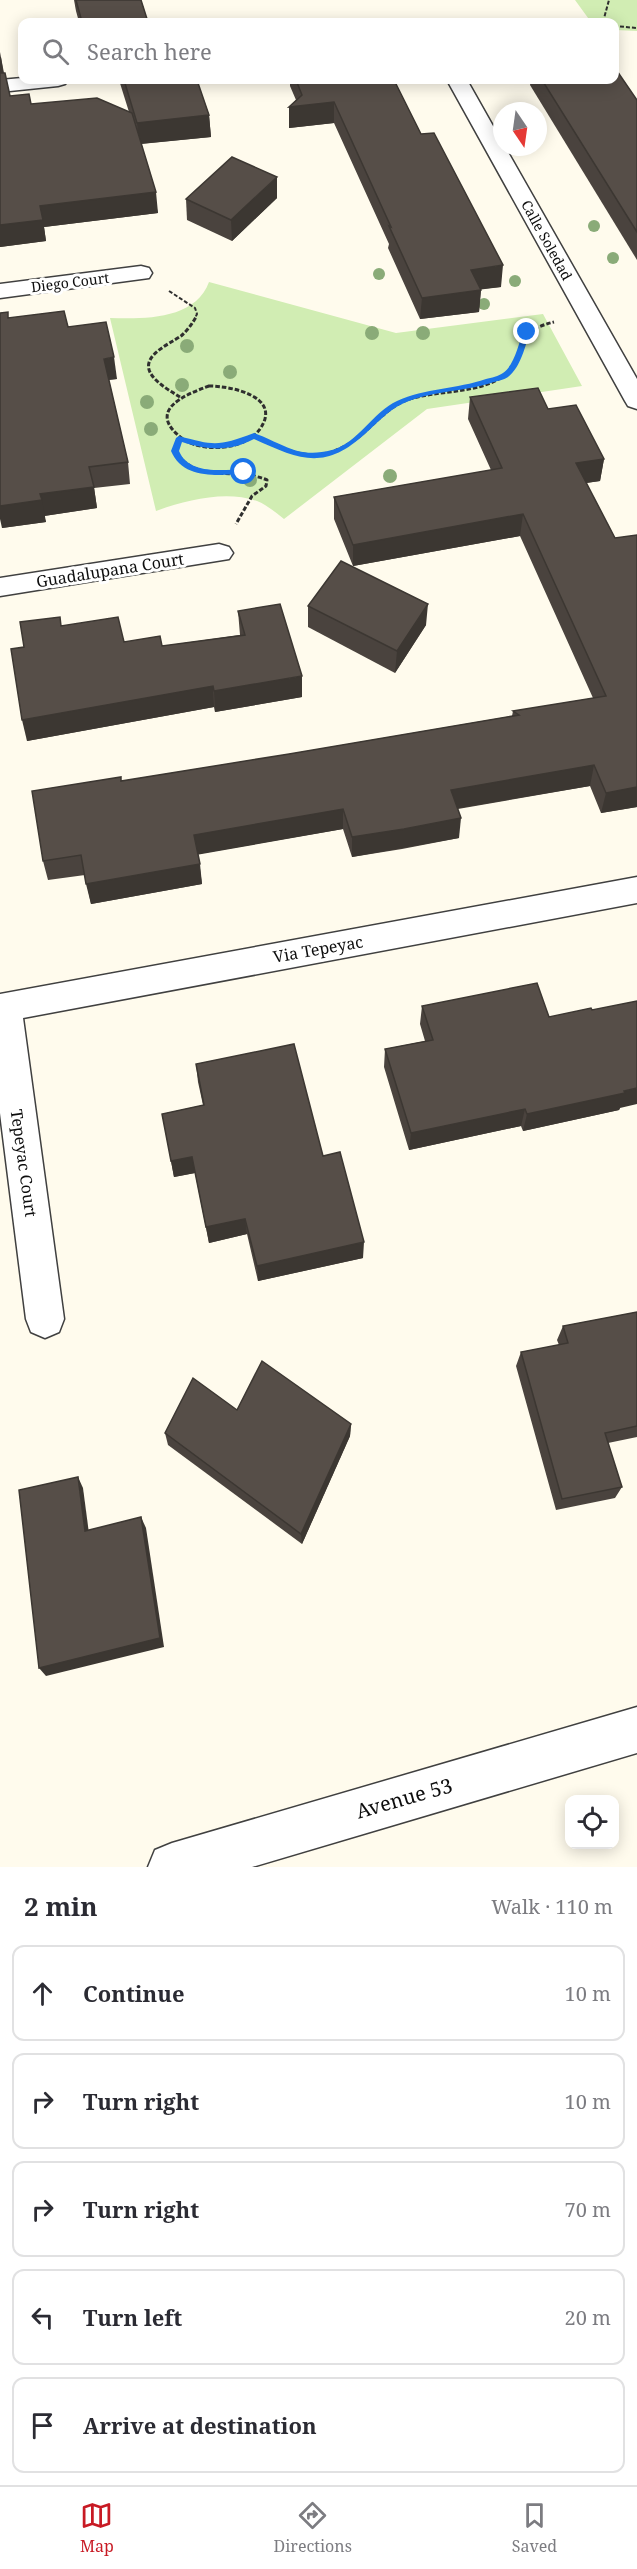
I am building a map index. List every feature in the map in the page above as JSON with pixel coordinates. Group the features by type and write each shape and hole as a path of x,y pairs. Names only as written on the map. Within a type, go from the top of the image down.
{"street":[{"path":"0,86 19,84"},
{"name":"Calle Soledad","path":"458,84 637,401"},
{"name":"Diego Court","path":"0,291 141,273"},
{"name":"Guadalupana Court","path":"0,587 219,553"},
{"name":"Via Tepeyac","path":"2,1007 637,890"},
{"name":"Tepeyac Court","path":"2,1007 45,1319"},
{"name":"Avenue 53","path":"172,1867 637,1730"}],"path":[{"path":"604,18 609,0"},
{"path":"619,26 637,28"},
{"path":"141,273 195,308 197,314 185,332 153,353 150,362 153,376 180,397"},
{"path":"254,436 291,453 305,456 345,448 400,402 431,393 473,386 505,375 516,363 524,338 532,327 590,318"},
{"path":"218,386 242,390 255,396 263,405 266,416 263,426 254,436 241,443 208,447 179,438 171,431 167,422 167,413 171,404 194,390 218,386"},
{"path":"179,438 175,451 179,460 186,465 206,473 256,474 267,480 266,486 252,496 219,553"}],"green space":[{"path":"575,0 637,0 637,31 619,30 619,18 588,18"},
{"path":"209,282 396,333 543,314 582,386 427,409 284,519 257,501 232,496 193,500 156,511 110,318 167,315 192,304"}],"building":[{"path":"76,0 141,0 147,18 81,18"},
{"path":"0,73 5,73 10,96 29,94 31,104 97,98 132,113 156,192 40,206 43,220 0,225"},
{"path":"619,74 637,100 637,232 544,84 619,84"},
{"path":"125,84 198,84 209,115 137,123"},
{"path":"298,84 396,84 421,134 434,133 503,265 471,270 481,290 422,298 334,102 289,107 302,95"},
{"path":"232,157 277,177 231,220 186,199"},
{"path":"64,311 68,327 106,322 114,357 104,359 128,462 89,467 94,487 40,494 42,500 0,506 0,313 8,312 8,318"},
{"path":"538,388 548,409 576,405 604,459 576,463 615,538 637,535 637,787 606,793 594,765 451,790 461,818 404,829 352,837 343,809 194,835 200,864 86,884 81,855 43,861 32,791 121,777 121,781 289,754 519,715 513,711 606,696 523,514 353,545 334,497 502,468 470,397"},
{"path":"341,561 428,604 397,651 308,606"},
{"path":"280,604 302,676 214,691 213,686 22,720 11,649 24,647 20,622 60,617 61,626 118,617 124,642 160,636 162,646 245,635 238,611"},
{"path":"537,983 549,1017 637,1001 637,1088 624,1091 625,1093 527,1114 525,1109 411,1133 385,1049 433,1040 422,1006"},
{"path":"294,1044 323,1156 340,1152 364,1242 257,1266 245,1219 206,1227 192,1157 171,1161 162,1114 204,1105 196,1064"},
{"path":"637,1312 637,1426 605,1433 622,1487 562,1499 521,1352 568,1343 563,1326"},
{"path":"262,1361 351,1424 301,1534 165,1433 193,1378 237,1410"},
{"path":"78,1477 85,1531 141,1517 160,1638 39,1668 19,1490"}],"route":[{"path":"244,472 206,473 186,465 179,460 175,451 179,438 208,447 241,443 254,436 291,453 305,456 318,456 333,452 345,448 400,402 431,393 493,381 505,375 516,363 527,332"}]}
